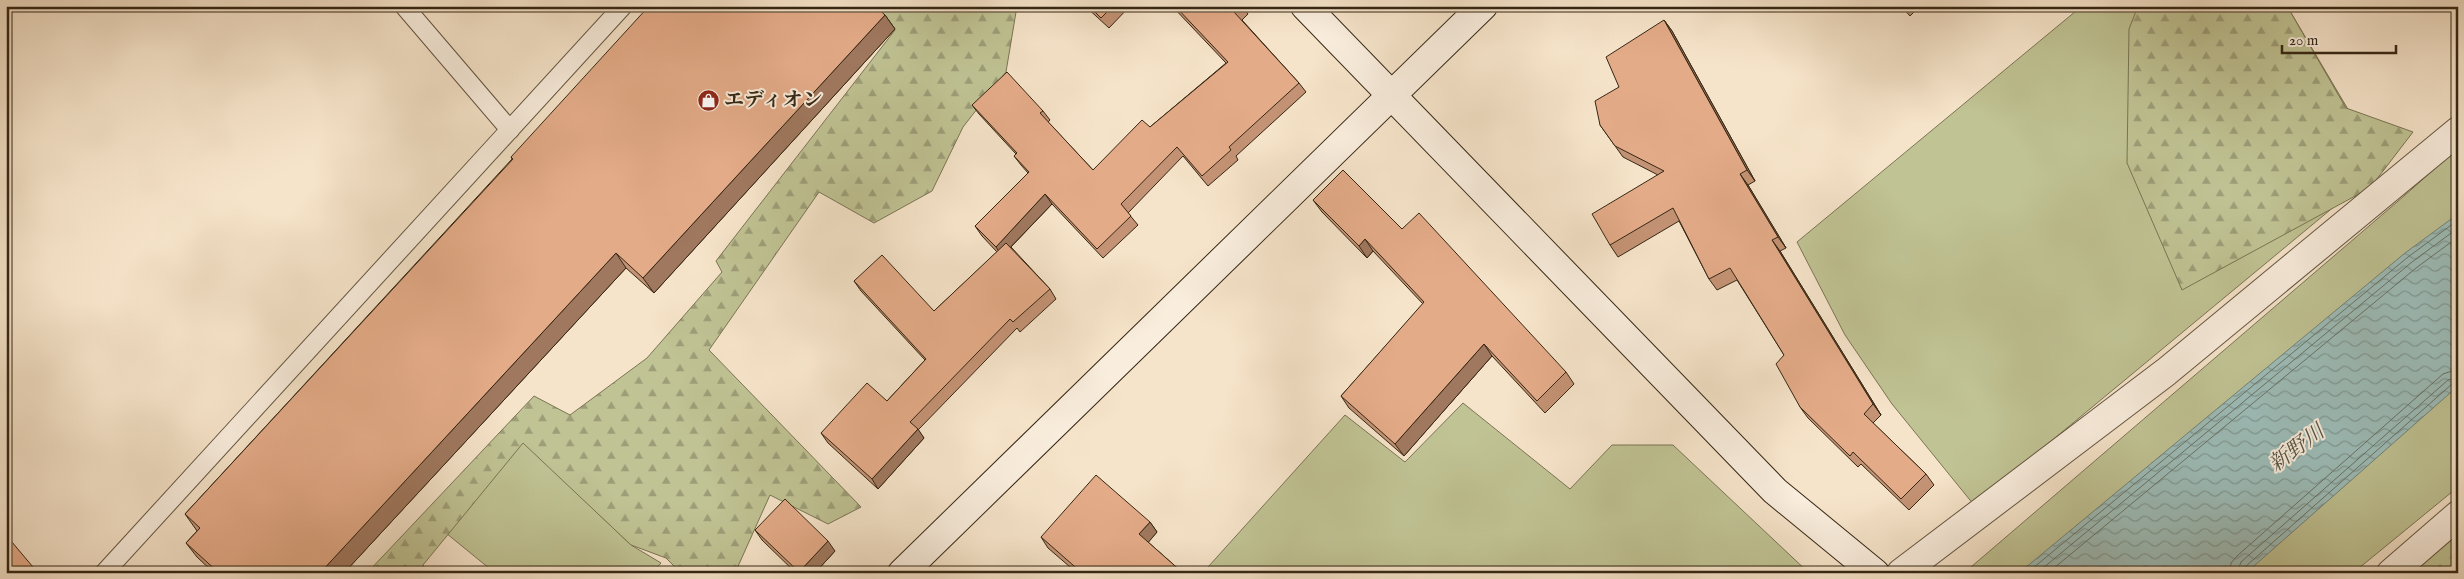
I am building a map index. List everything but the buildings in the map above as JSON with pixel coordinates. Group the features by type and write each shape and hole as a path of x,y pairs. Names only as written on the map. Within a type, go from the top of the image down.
{"street":[{"path":"1305,6 1775,491 1875,573"},
{"path":"902,573 1143,340 1391,94 1483,6"},
{"path":"1901,573 2166,372 2458,131"},
{"path":"2391,573 2458,515"}],"lane":[{"path":"404,6 510,130"},
{"path":"104,573 623,6"}],"green space":[{"path":"876,6 1017,6 1006,72 963,127 932,191 874,223 819,192 709,350 861,507 828,524 770,495 735,573 681,573 666,558 631,545 523,443 423,565 426,573 367,573 534,396 570,415 647,358 722,272 716,261 895,30"},
{"path":"2082,6 2287,6 2382,167 1974,505 1892,404 1845,335 1797,242"},
{"path":"2138,6 2287,6 2346,108 2413,132 2370,188 2182,290 2127,163 2129,29"},
{"path":"2458,148 2458,487 2353,573 1964,573 2404,196"},
{"path":"1463,403 1570,489 1612,445 1673,445 1809,573 1214,573 1208,567 1345,415 1405,462"},
{"path":"523,442 631,545 661,563 652,573 495,573 441,529"},
{"path":"2458,534 2458,573 2411,573 2413,570"}],"water":[{"name":"新野川","path":"2458,214 2458,386 2246,573 2019,573 2405,253"}],"place":[{"name":"エディオン","path":"708,100"}]}
